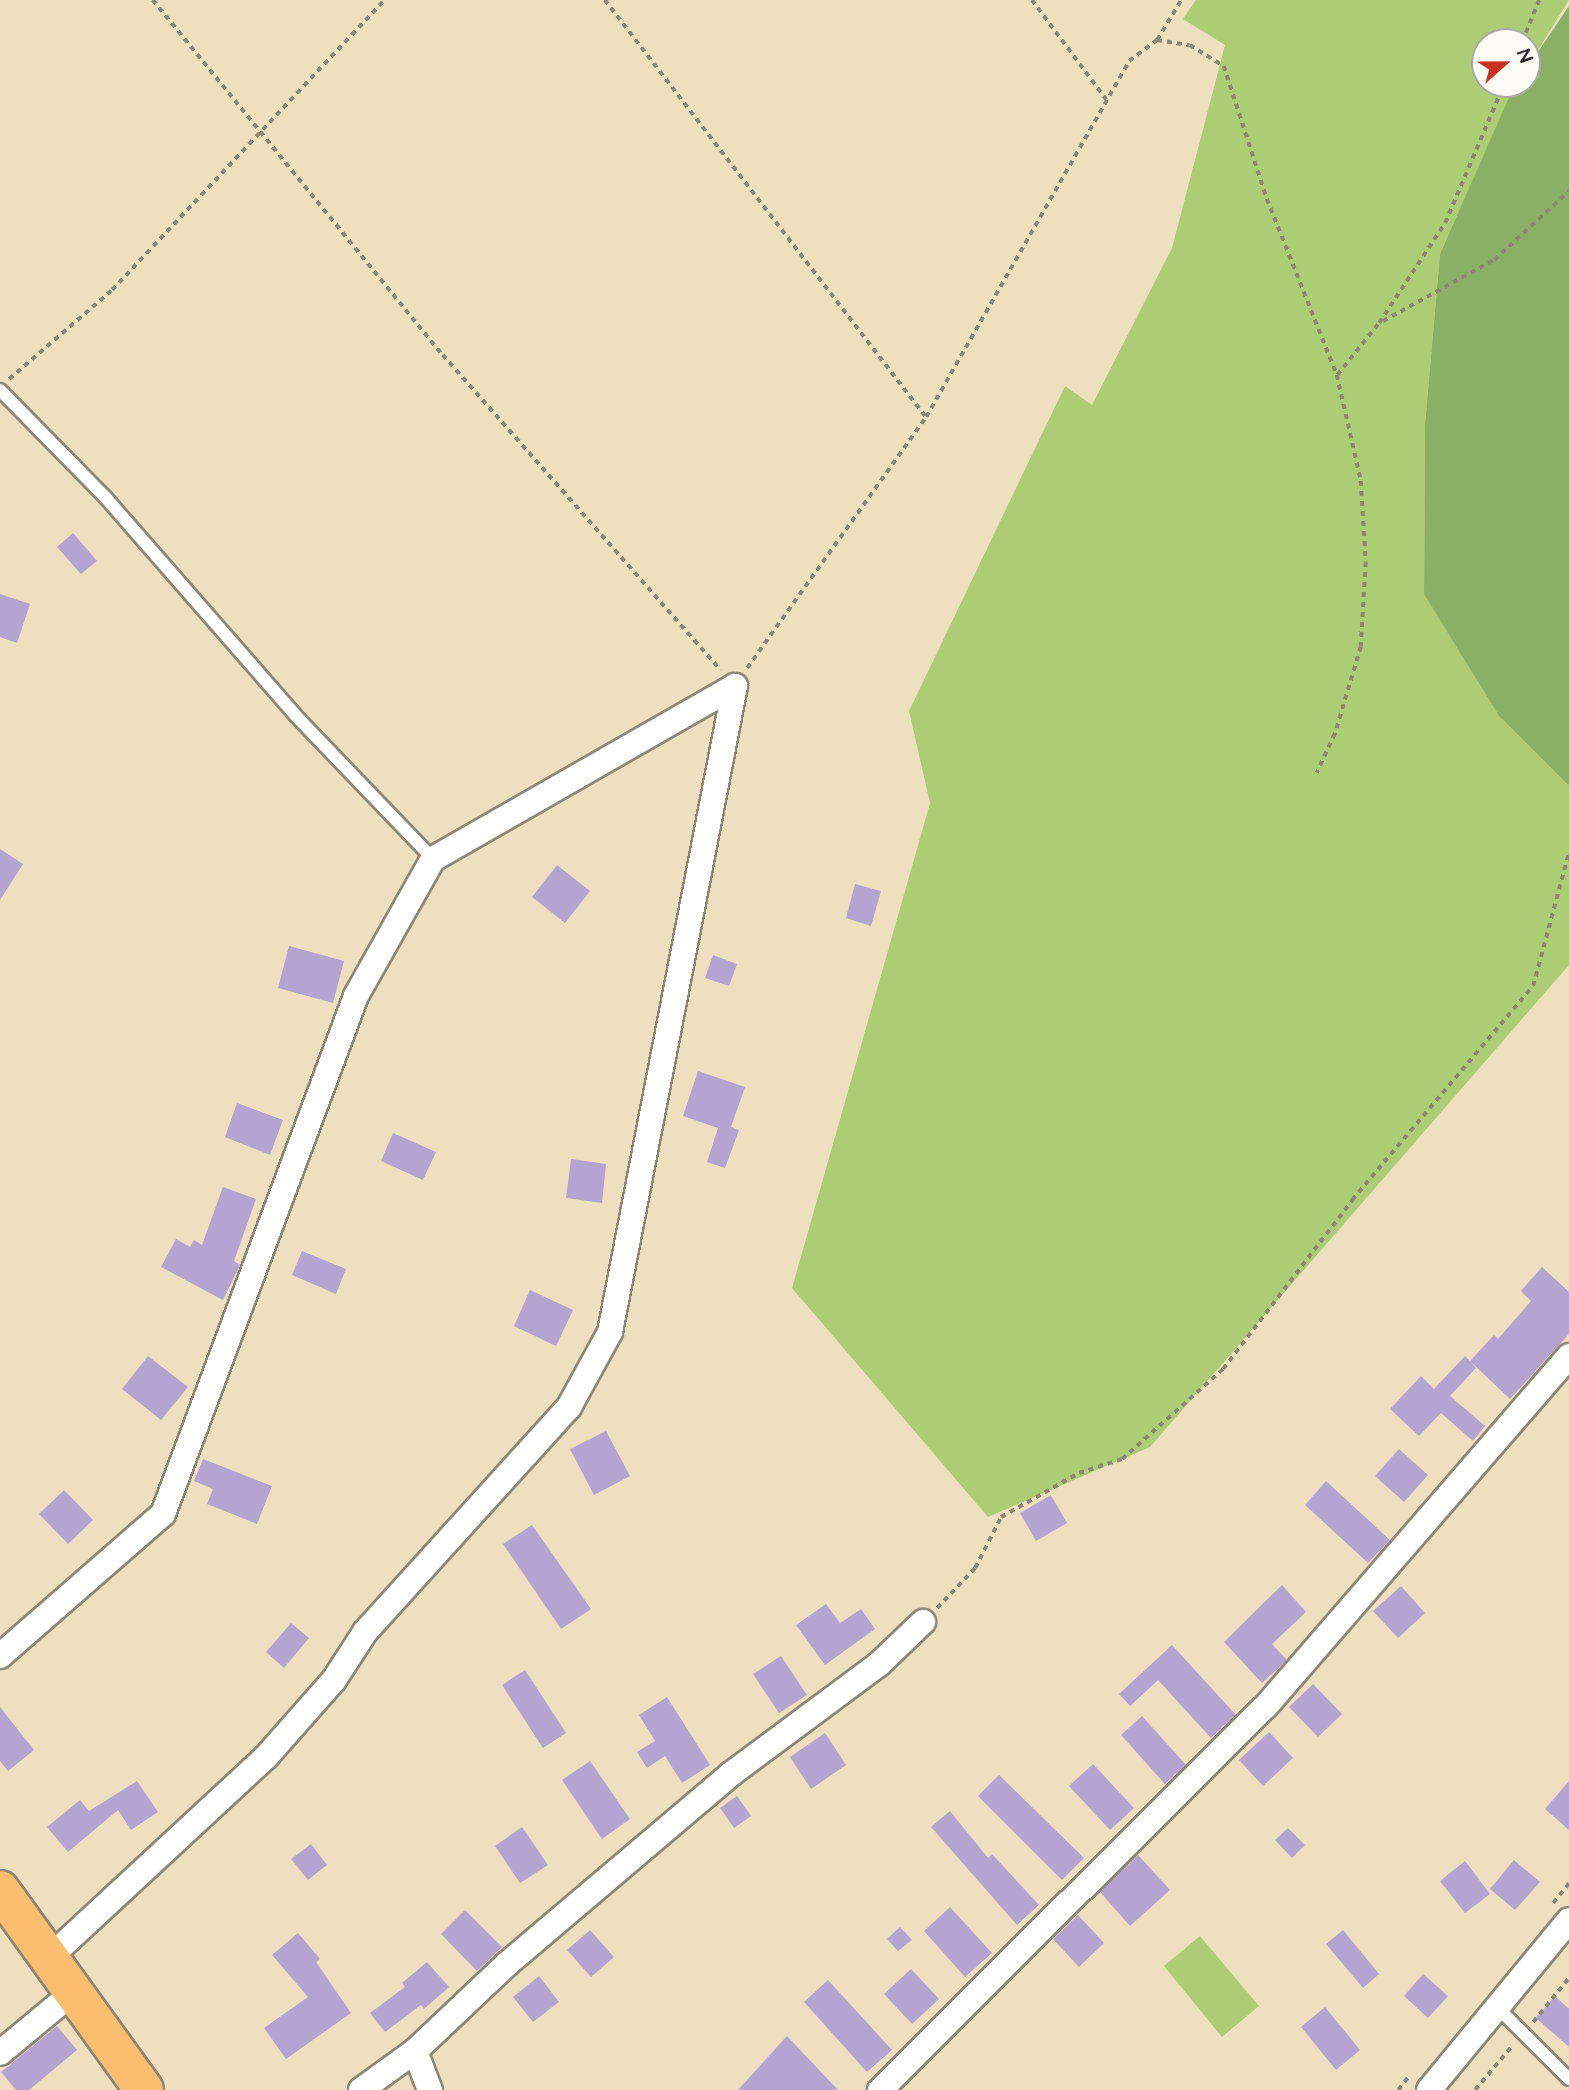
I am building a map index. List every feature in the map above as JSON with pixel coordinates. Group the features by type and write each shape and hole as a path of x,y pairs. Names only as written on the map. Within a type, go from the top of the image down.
{"main road":[{"path":"0,1890 76,1990 144,2090"}],"street":[{"path":"0,1656 163,1514 356,996 433,859 735,686"},
{"path":"51,1956 266,1757 334,1680 365,1632 569,1407 610,1332 735,686"},
{"path":"880,2090 1266,1706 1569,1356"},
{"path":"361,2090 415,2051 507,1964 731,1774 879,1664 923,1622"},
{"path":"1429,2090 1569,1920"},
{"path":"0,2053 76,1990"},
{"path":"415,2051 430,2090"}],"lane":[{"path":"0,389 106,499 295,715 433,859"},
{"path":"1497,2007 1569,2079"}],"path":[{"path":"153,0 443,355 735,686 926,417 1129,61 1157,40 1181,0"},
{"path":"0,389 39,349 112,290 384,0"},
{"path":"605,0 926,417"},
{"path":"1032,0 1106,99"},
{"path":"1528,28 1539,0"},
{"path":"1157,40 1190,45 1224,66 1263,188 1337,375 1362,481 1366,562 1361,647 1335,734 1317,773"},
{"path":"1337,375 1379,323 1445,223 1498,98"},
{"path":"1379,323 1494,260 1569,191"},
{"path":"923,1622 975,1568 1001,1517 1079,1473 1122,1459 1223,1369 1352,1200 1533,986 1569,852"}],"green space":[{"path":"1196,0 1569,0 1541,45 1541,28 1471,28 1471,98 1510,98 1440,254 1425,424 1424,593 1499,716 1569,786 1569,965 1150,1447 988,1517 792,1288 930,803 909,711 1065,386 1092,405 1172,248 1225,45 1183,19"},
{"path":"1569,6 1569,786 1499,716 1424,594 1425,424 1440,254 1509,98 1541,98 1541,47"},
{"path":"1200,1936 1259,2006 1222,2037 1164,1966"}],"building":[{"path":"73,533 97,561 81,574 57,547"},
{"path":"0,594 30,604 17,643 0,637"},
{"path":"0,849 23,864 0,900"},
{"path":"557,865 590,891 565,923 532,897"},
{"path":"855,884 881,891 871,926 846,918"},
{"path":"289,946 344,961 333,1003 278,988"},
{"path":"713,955 737,964 729,986 705,978"},
{"path":"698,1071 745,1087 731,1127 739,1130 725,1168 707,1162 718,1128 683,1116"},
{"path":"237,1103 283,1120 270,1155 225,1137"},
{"path":"393,1133 436,1152 423,1180 381,1161"},
{"path":"571,1159 606,1164 602,1203 566,1198"},
{"path":"223,1187 256,1199 234,1261 240,1265 223,1300 161,1267 176,1239 190,1247 194,1240 202,1245"},
{"path":"302,1251 346,1269 336,1294 292,1275"},
{"path":"1542,1267 1569,1292 1569,1334 1510,1399 1470,1361 1494,1335 1498,1339 1531,1301 1521,1291"},
{"path":"530,1290 573,1310 556,1346 514,1326"},
{"path":"148,1356 188,1387 161,1420 122,1389"},
{"path":"1465,1356 1476,1368 1450,1396 1485,1426 1473,1441 1441,1413 1419,1436 1390,1409 1421,1376 1434,1389"},
{"path":"606,1431 630,1476 594,1495 570,1449"},
{"path":"1399,1449 1428,1475 1404,1502 1375,1476"},
{"path":"203,1459 272,1486 257,1524 207,1504 213,1489 194,1481"},
{"path":"1326,1481 1390,1540 1368,1563 1305,1505"},
{"path":"64,1490 93,1520 68,1544 39,1514"},
{"path":"1051,1495 1067,1523 1036,1541 1020,1513"},
{"path":"532,1525 591,1609 561,1629 503,1544"},
{"path":"1282,1585 1306,1612 1272,1644 1287,1660 1262,1683 1224,1642"},
{"path":"1401,1586 1425,1613 1398,1638 1373,1611"},
{"path":"826,1604 840,1623 861,1609 875,1629 825,1665 796,1625"},
{"path":"291,1623 309,1638 284,1668 266,1652"},
{"path":"1172,1645 1236,1715 1211,1738 1158,1680 1130,1706 1119,1694"},
{"path":"781,1656 807,1695 779,1713 753,1674"},
{"path":"525,1670 566,1733 543,1748 502,1685"},
{"path":"1313,1684 1342,1714 1318,1737 1289,1707"},
{"path":"667,1697 710,1765 682,1783 665,1756 647,1768 637,1752 655,1741 639,1715"},
{"path":"0,1707 34,1750 8,1771 0,1761"},
{"path":"1142,1716 1186,1765 1165,1784 1121,1735"},
{"path":"1269,1732 1293,1758 1263,1786 1239,1760"},
{"path":"825,1733 846,1765 811,1789 790,1757"},
{"path":"590,1761 630,1819 602,1839 562,1780"},
{"path":"1093,1764 1134,1808 1110,1830 1069,1786"},
{"path":"999,1775 1084,1858 1062,1880 978,1796"},
{"path":"137,1781 158,1812 131,1830 118,1810 68,1852 47,1827 80,1800 89,1811"},
{"path":"1569,1781 1569,1830 1545,1809"},
{"path":"737,1796 751,1816 734,1828 720,1808"},
{"path":"950,1811 988,1858 992,1854 1039,1905 1017,1925 931,1827"},
{"path":"522,1827 548,1865 520,1883 495,1846"},
{"path":"1288,1828 1305,1845 1292,1858 1275,1840"},
{"path":"311,1844 327,1865 308,1880 291,1859"},
{"path":"1138,1855 1170,1890 1130,1926 1100,1892"},
{"path":"1514,1860 1540,1882 1515,1910 1490,1889"},
{"path":"1465,1861 1490,1894 1465,1913 1440,1881"},
{"path":"950,1907 992,1953 965,1977 924,1931"},
{"path":"465,1910 502,1947 477,1971 441,1934"},
{"path":"1078,1915 1104,1943 1079,1967 1053,1939"},
{"path":"900,1927 912,1940 898,1951 887,1939"},
{"path":"590,1930 614,1957 591,1977 567,1950"},
{"path":"1343,1930 1379,1974 1363,1988 1326,1944"},
{"path":"298,1933 320,1959 316,1962 351,2013 286,2059 264,2028 308,1997 272,1955"},
{"path":"427,1962 449,1987 424,2009 421,2005 385,2032 370,2013 405,1987 402,1983"},
{"path":"911,1969 939,1999 912,2024 884,1994"},
{"path":"1423,1974 1448,1996 1428,2018 1404,1996"},
{"path":"539,1976 559,2002 533,2022 513,1997"},
{"path":"828,1980 892,2050 867,2072 804,2002"},
{"path":"1555,1996 1569,2009 1569,2047 1536,2018"},
{"path":"1325,2007 1360,2050 1336,2070 1301,2027"},
{"path":"57,2026 77,2050 29,2090 16,2090 1,2072"},
{"path":"787,2036 838,2090 738,2090"}]}
